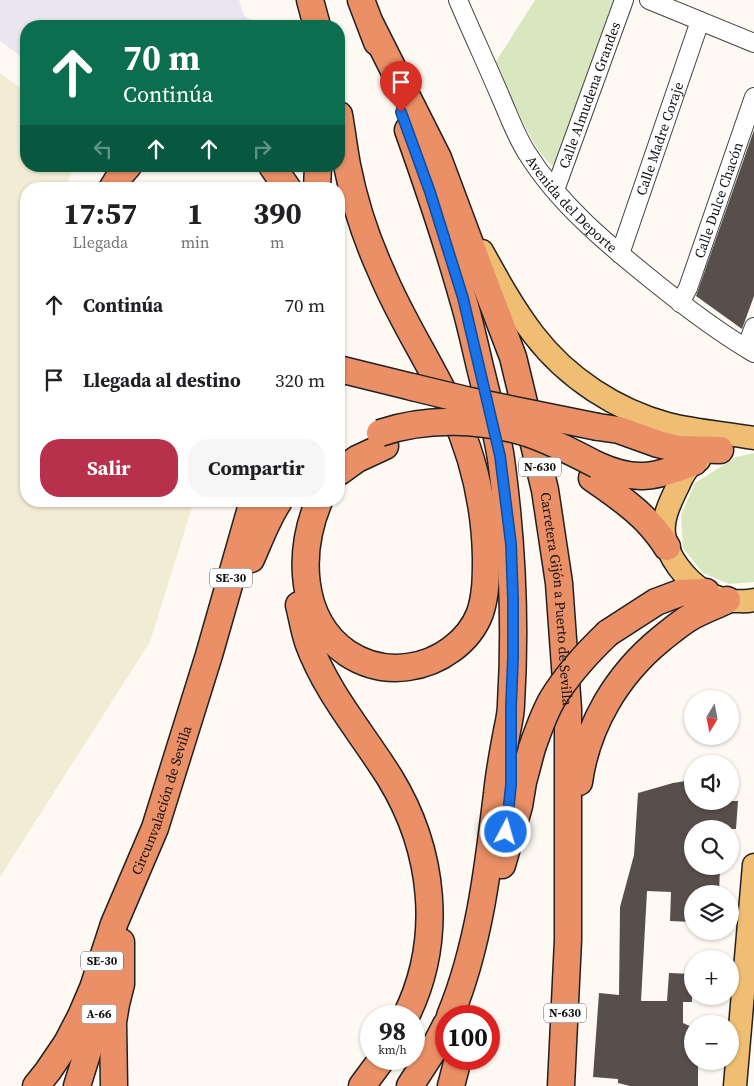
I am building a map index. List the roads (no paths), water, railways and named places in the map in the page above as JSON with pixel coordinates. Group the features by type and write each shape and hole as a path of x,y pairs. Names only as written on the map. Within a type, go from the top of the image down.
{"highway":[{"path":"309,0 311,20"},
{"path":"309,0 315,20"},
{"path":"361,0 430,192 463,298 500,456 511,544 513,647 511,785 502,864 480,976 472,1005"},
{"name":"Carretera Gijón a Puerto de Sevilla","path":"371,26 438,158 513,357 545,490 559,583 568,709 568,940 561,1086"},
{"path":"317,507 309,529 306,548 307,582 309,598 314,612 321,626 331,639 355,658 369,664 397,668 423,664 447,653 457,645 477,618 485,588 485,535 479,493 470,458 453,413 391,294 372,249 352,186 345,152"},
{"path":"345,370 470,401 619,430 678,449 720,450"},
{"path":"345,449 380,433 402,426 429,423 460,422 485,424 528,433 564,448 594,471 620,498 654,528 667,547"},
{"path":"345,468 357,459 397,442 425,436 467,435 493,438 524,446 574,468 635,476 665,472 694,462"},
{"name":"Circunvalación de Sevilla","path":"36,1086 67,1043 81,1016 93,988 114,924 155,828 209,655 251,507"},
{"path":"209,655 231,623 251,559 275,507"},
{"path":"307,507 296,537 295,558 298,599 308,642 326,681 390,778 408,813 419,842 426,873 430,912 426,955 422,973 410,1005"},
{"path":"502,864 519,806 532,748 553,699 579,662 608,633 656,602 680,593 738,600"},
{"path":"568,940 580,773 587,745 600,712 624,675 652,646 689,618 738,600"},
{"path":"454,1005 467,967 481,906 498,782 511,707"},
{"name":"A-66","path":"77,1086 155,828"},
{"path":"114,1086 113,1022 120,984 121,942"},
{"path":"410,1086 435,1046"},
{"path":"362,1086 374,1070"},
{"path":"451,1086 455,1070"}],"main road":[{"path":"438,158 480,248 503,289 534,335 567,370 601,395 646,416 685,428 754,438"},
{"path":"738,600 688,579 676,564 667,547 664,532 672,498 682,478 694,462 754,438"},
{"path":"735,1086 754,865"}],"street":[{"name":"Avenida del Deporte","path":"458,0 526,152 555,190 592,229 620,254 680,303 750,351"},
{"name":"Calle Almudena Grandes","path":"555,190 624,0"},
{"path":"649,0 754,43"},
{"name":"Calle Madre Coraje","path":"620,254 700,21"},
{"name":"Calle Dulce Chacón","path":"680,303 688,288 754,97"},
{"path":"750,351 754,327"}]}
